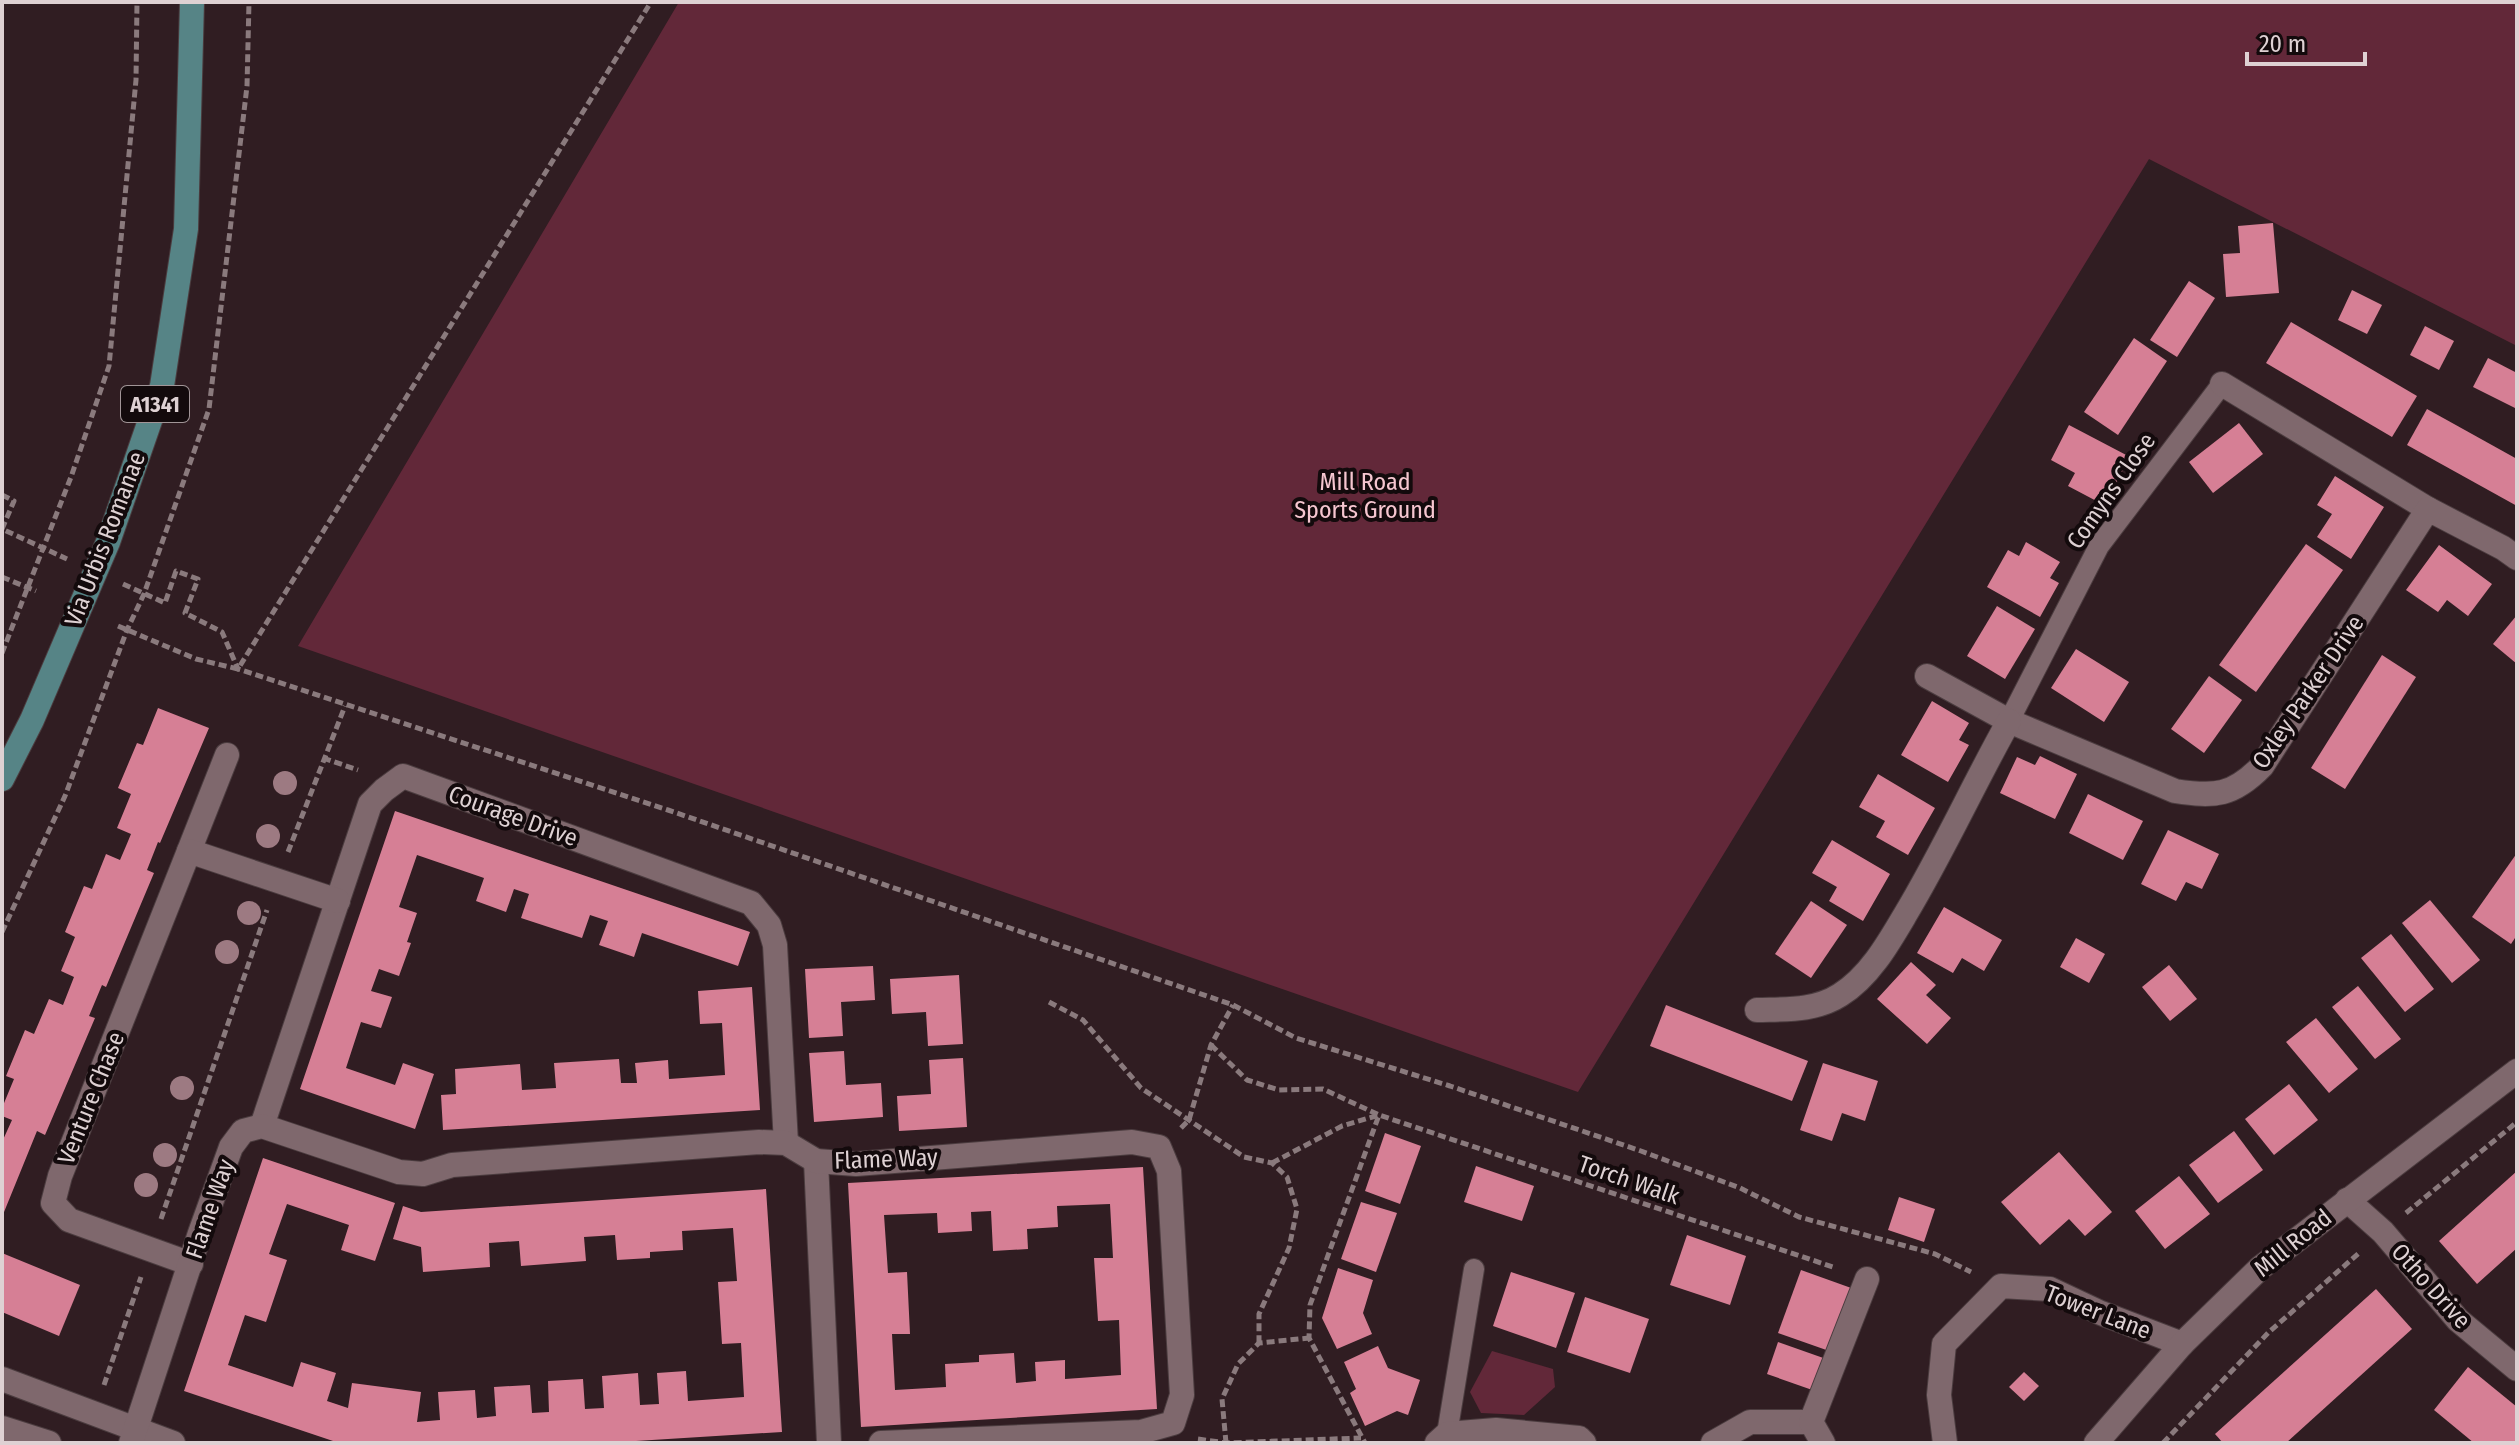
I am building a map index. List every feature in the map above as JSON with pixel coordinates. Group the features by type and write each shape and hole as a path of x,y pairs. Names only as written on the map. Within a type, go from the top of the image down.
{"main road":[{"name":"Via Urbis Romanae","path":"2,779 32,720 108,542 162,386 186,229 192,2"}],"street":[{"path":"2222,384 2428,509 2517,558"},
{"name":"Oxley Parker Drive","path":"1927,676 2009,721 2175,791 2204,795 2226,792 2246,783 2262,766 2428,509"},
{"path":"1757,1010 1809,1008 1840,995 1870,969 1934,868 2009,721"},
{"name":"Venture Chase","path":"191,1264 69,1220 53,1203 60,1176 227,755"},
{"name":"Courage Drive","path":"262,1126 370,804 403,776 751,903 769,925 775,945 786,1143"},
{"path":"189,851 338,901"},
{"name":"Mill Road","path":"2096,1443 2182,1344 2260,1268 2517,1071"},
{"path":"262,1126 399,1172 423,1174 452,1165 759,1142 786,1143"},
{"name":"Flame Way","path":"133,1436 231,1147 243,1131 262,1126"},
{"name":"Flame Way","path":"786,1143 816,1161 856,1164 1132,1142 1159,1147 1169,1171 1182,1395 1173,1423"},
{"path":"816,1161 829,1443"},
{"name":"Otho Drive","path":"2347,1200 2383,1232 2458,1320 2517,1369"},
{"path":"1713,1443 1750,1422 1817,1432 1867,1279"},
{"path":"1945,1443 1939,1395 1944,1344 2001,1286"},
{"name":"Tower Lane","path":"2001,1286 2050,1289 2101,1313 2182,1344"},
{"path":"2,1379 94,1414 133,1436 173,1443"},
{"path":"881,1443 1141,1432 1173,1423"},
{"path":"2,1428 49,1443"},
{"path":"1442,1439 1496,1430 1579,1438 1584,1443"}],"lane":[{"name":"Comyns Close","path":"2009,721 2099,546 2222,384"},
{"path":"1442,1439 1474,1269"}],"path":[{"path":"2,653 45,548 109,366 136,80 137,2"},
{"path":"238,669 651,2"},
{"path":"2,495 14,501 2,529 45,548"},
{"path":"144,594 165,603 176,571 198,579 185,613 222,632 238,669"},
{"path":"2,577 36,591"},
{"path":"118,626 196,659 238,669 668,810 1233,1005 1296,1038 1641,1151 1740,1188 1799,1217 1935,1254 2001,1286"},
{"path":"94,1414 277,882 345,706"},
{"path":"1049,1002 1083,1020 1141,1088 1244,1157 1272,1163 1287,1177 1297,1209 1289,1248 1259,1314 1259,1343"},
{"path":"1189,1120 1211,1045 1233,1005"},
{"name":"Torch Walk","path":"1211,1045 1247,1080 1279,1090 1323,1089 1379,1115 1867,1279"},
{"path":"1272,1163 1342,1126 1379,1115"},
{"path":"1173,1423 1190,1438 1226,1443 1363,1440 1309,1338 1310,1305 1379,1115"},
{"path":"2163,1443 2269,1332 2383,1232 2517,1122"},
{"path":"1226,1443 1222,1399 1238,1364 1259,1343 1309,1338"}],"green space":[{"name":"Mill Road Sports Ground","path":"679,2 2517,2 2517,346 2149,159 1578,1092 298,646"},
{"path":"1492,1351 1553,1369 1555,1387 1524,1415 1481,1413 1470,1392"}],"building":[{"path":"2273,223 2279,293 2226,297 2223,254 2240,253 2238,226"},
{"path":"2189,281 2215,298 2177,357 2150,340"},
{"path":"2352,290 2382,305 2367,334 2338,320"},
{"path":"2291,322 2417,396 2392,437 2266,363"},
{"path":"2425,326 2454,341 2439,370 2410,355"},
{"path":"2134,338 2167,361 2118,435 2084,412"},
{"path":"2488,358 2517,373 2517,409 2473,387"},
{"path":"2427,409 2517,459 2517,506 2407,445"},
{"path":"2239,423 2263,454 2213,493 2189,462"},
{"path":"2069,425 2130,457 2104,505 2068,486 2075,473 2051,460"},
{"path":"2335,476 2384,507 2351,559 2317,537 2332,514 2317,505"},
{"path":"2026,542 2060,562 2050,578 2059,583 2040,617 1987,587 2008,550 2019,556"},
{"path":"2306,544 2343,570 2256,692 2219,665"},
{"path":"2439,545 2492,584 2468,616 2447,600 2438,612 2406,590"},
{"path":"1997,606 2035,629 2005,679 1967,656"},
{"path":"2517,615 2517,664 2493,644"},
{"path":"2076,649 2129,682 2104,722 2051,688"},
{"path":"2382,655 2416,677 2345,789 2311,768"},
{"path":"2209,676 2242,700 2204,753 2171,729"},
{"path":"1932,701 1969,723 1959,740 1969,745 1948,782 1901,755"},
{"path":"158,708 209,728 147,870 154,873 106,987 102,985 89,1016 95,1018 45,1135 37,1131 2,1217 2,1142 12,1120 2,1116 2,1108 14,1079 6,1076 25,1030 34,1034 49,999 63,1005 74,977 61,971 75,937 65,932 84,886 92,889 106,854 120,860 131,834 117,828 131,794 118,788 137,743 143,745"},
{"path":"2040,756 2077,774 2055,819 2000,793 2017,757 2035,765"},
{"path":"1878,774 1935,808 1908,855 1876,837 1885,821 1859,807"},
{"path":"2088,794 2143,821 2123,860 2069,833"},
{"path":"395,811 750,932 738,966 642,933 634,957 599,945 608,921 590,915 582,938 521,918 529,894 514,889 506,912 476,901 484,878 417,855 399,907 417,913 407,942 411,943 399,976 379,969 371,991 392,997 381,1028 361,1022 346,1068 395,1085 403,1063 434,1074 415,1129 300,1089"},
{"path":"2168,830 2219,854 2202,889 2186,882 2176,901 2141,884"},
{"path":"1832,840 1890,874 1863,921 1829,901 1837,887 1812,873"},
{"path":"2517,853 2517,935 2511,944 2472,917"},
{"path":"2430,900 2480,960 2452,983 2402,923"},
{"path":"1811,901 1847,925 1811,978 1775,954"},
{"path":"1944,907 2002,940 1984,971 1962,958 1953,973 1917,953"},
{"path":"2391,934 2434,989 2405,1012 2361,958"},
{"path":"2076,938 2105,954 2089,983 2060,967"},
{"path":"1911,962 1936,985 1926,995 1951,1018 1927,1044 1877,999"},
{"path":"2169,965 2197,999 2170,1021 2142,987"},
{"path":"873,966 875,1000 841,1002 843,1036 809,1038 805,969"},
{"path":"959,975 963,1044 928,1046 926,1012 892,1014 890,979"},
{"path":"2358,986 2401,1039 2375,1059 2332,1007"},
{"path":"752,987 760,1110 443,1130 441,1095 456,1094 455,1069 520,1064 522,1090 556,1088 554,1063 619,1059 621,1083 637,1083 635,1063 668,1060 669,1079 725,1075 722,1023 700,1024 698,991"},
{"path":"1666,1005 1808,1061 1792,1101 1650,1046"},
{"path":"2316,1018 2358,1069 2329,1093 2286,1042"},
{"path":"844,1051 846,1085 881,1083 883,1117 814,1122 809,1053"},
{"path":"963,1058 967,1127 899,1131 897,1096 931,1094 929,1060"},
{"path":"1823,1063 1878,1081 1865,1121 1842,1113 1832,1141 1800,1130"},
{"path":"2289,1084 2318,1120 2274,1155 2245,1119"},
{"path":"2234,1131 2263,1170 2218,1203 2189,1165"},
{"path":"1385,1133 1421,1146 1400,1204 1365,1191"},
{"path":"2059,1152 2112,1212 2085,1236 2069,1219 2040,1245 2001,1202"},
{"path":"263,1158 395,1203 375,1261 341,1250 349,1225 287,1204 269,1254 287,1260 266,1322 245,1315 228,1365 293,1387 301,1362 336,1373 327,1401 348,1408 352,1383 421,1392 417,1422 440,1420 438,1392 475,1390 477,1418 496,1416 494,1387 530,1385 532,1413 549,1412 548,1381 583,1379 585,1409 604,1408 602,1376 638,1373 640,1405 659,1404 657,1373 686,1371 688,1401 744,1397 741,1343 722,1344 718,1282 737,1281 733,1228 682,1231 683,1250 650,1252 650,1258 617,1260 615,1235 584,1237 586,1261 521,1266 519,1241 489,1243 490,1267 423,1272 421,1247 393,1239 403,1206 421,1212 766,1189 782,1432 604,1443 339,1443 184,1391"},
{"path":"1476,1166 1534,1186 1522,1221 1464,1202"},
{"path":"1143,1167 1157,1409 861,1427 848,1183","holes":["1110,1204 1113,1258 1094,1258 1098,1321 1119,1320 1121,1375 1065,1379 1065,1360 1035,1362 1036,1381 1016,1383 1014,1353 979,1355 979,1362 945,1364 946,1387 895,1390 892,1334 910,1334 907,1272 888,1273 884,1215 937,1213 938,1233 972,1231 971,1212 991,1211 993,1251 1028,1249 1027,1229 1058,1227 1057,1206"]},
{"path":"2517,1171 2517,1248 2477,1284 2439,1241"},
{"path":"2179,1176 2210,1214 2165,1249 2135,1211"},
{"path":"1899,1197 1935,1209 1924,1242 1888,1230"},
{"path":"1361,1202 1397,1213 1376,1272 1341,1259"},
{"path":"1687,1235 1746,1256 1730,1305 1670,1285"},
{"path":"2,1253 80,1285 59,1336 2,1312"},
{"path":"1338,1268 1373,1280 1363,1313 1372,1334 1337,1349 1322,1318"},
{"path":"1801,1270 1854,1289 1832,1352 1778,1333"},
{"path":"1511,1272 1575,1293 1556,1348 1493,1326"},
{"path":"2376,1289 2412,1329 2286,1443 2223,1443 2215,1434"},
{"path":"1585,1297 1649,1319 1630,1373 1567,1352"},
{"path":"1778,1342 1829,1360 1818,1392 1767,1374"},
{"path":"1378,1346 1388,1368 1420,1380 1408,1415 1397,1411 1365,1426 1350,1393 1356,1389 1344,1362"},
{"path":"2468,1367 2517,1407 2517,1443 2474,1443 2434,1410"},
{"path":"2024,1372 2039,1386 2024,1401 2009,1387"}]}
